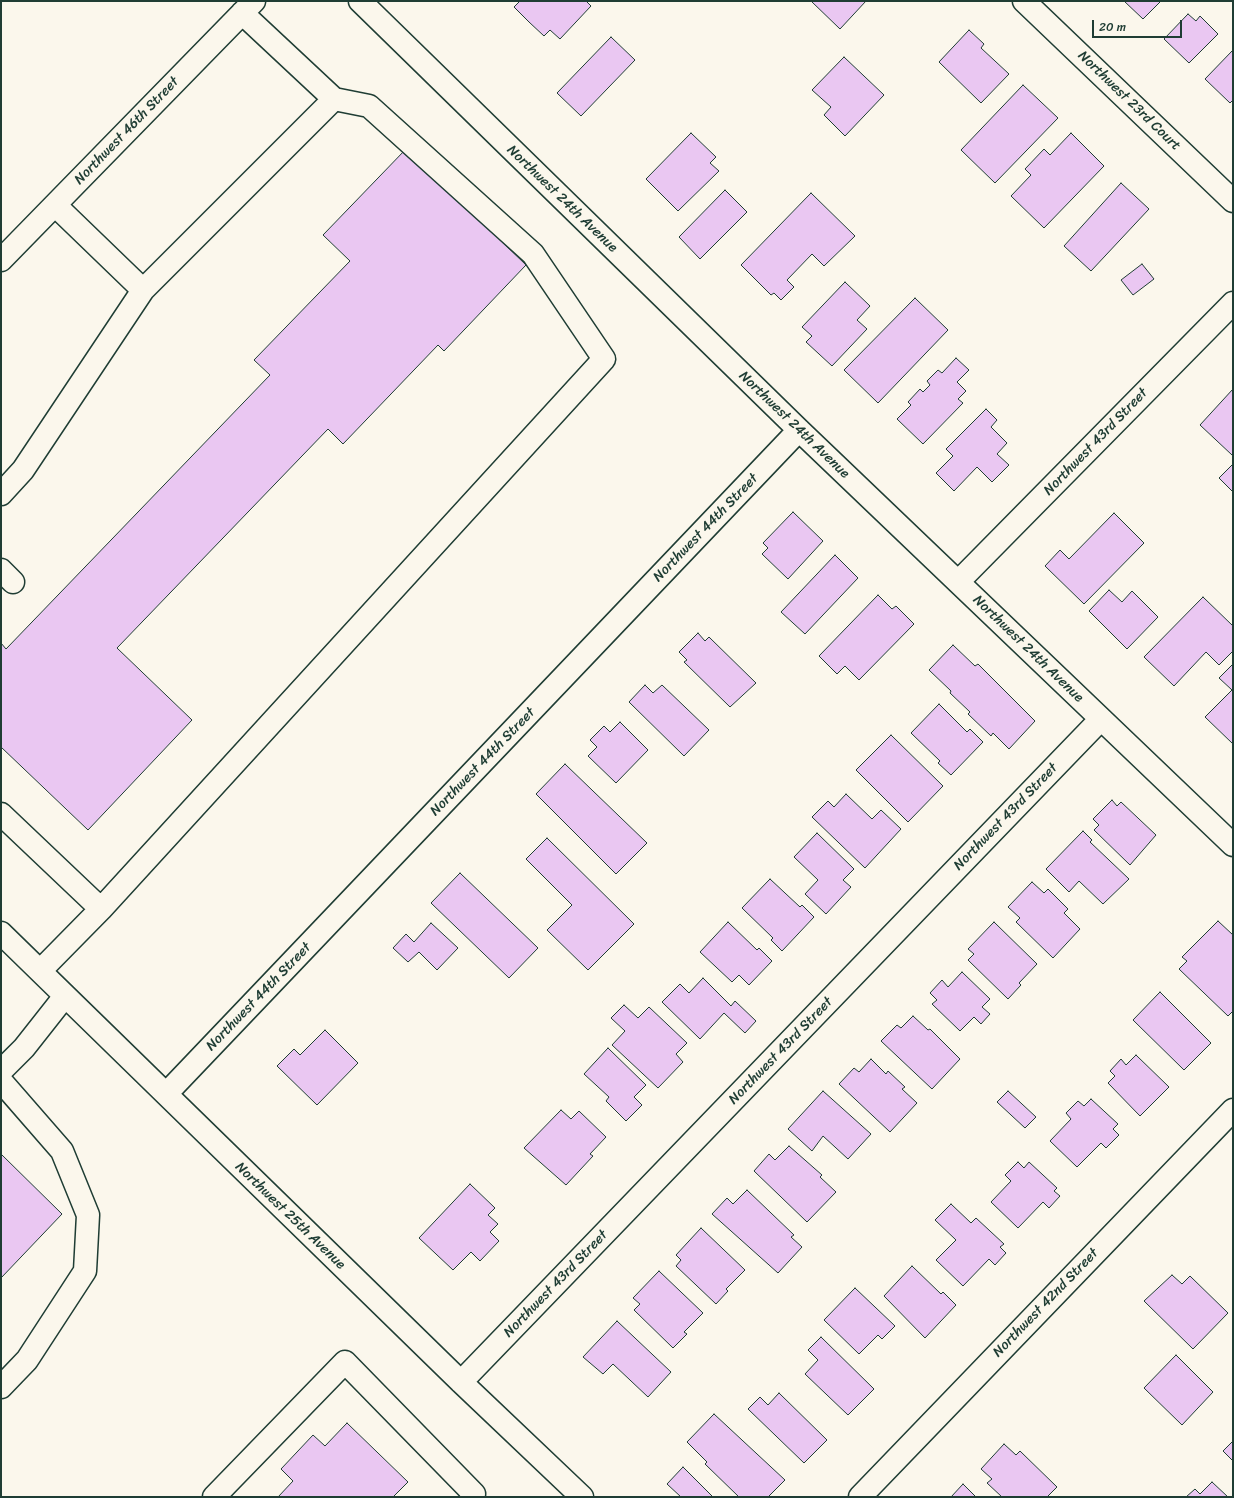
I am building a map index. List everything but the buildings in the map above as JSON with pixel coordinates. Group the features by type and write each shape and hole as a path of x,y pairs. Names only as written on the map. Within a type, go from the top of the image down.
{"street":[{"name":"Northwest 24th Avenue","path":"360,1 799,430 1233,845"},
{"name":"Northwest 23rd Court","path":"1024,1 1233,201"},
{"path":"40,971 101,909 604,359 533,254 369,106 334,99 248,7"},
{"name":"Northwest 46th Street","path":"1,260 248,7"},
{"path":"1,494 23,470 143,290 334,99"},
{"path":"55,205 143,290"},
{"name":"Northwest 43rd Street","path":"958,582 1233,302"},
{"name":"Northwest 44th Street","path":"166,1094 799,430"},
{"name":"Northwest 43rd Street","path":"461,1382 1101,719"},
{"path":"1,814 101,909"},
{"name":"Northwest 25th Avenue","path":"1,933 461,1382 582,1497"},
{"path":"1,1071 24,1048 66,996"},
{"path":"1,1081 62,1151 88,1215 85,1271 27,1360 1,1387"},
{"name":"Northwest 42nd Street","path":"860,1497 1233,1110"},
{"path":"214,1497 345,1362 472,1495"}]}
